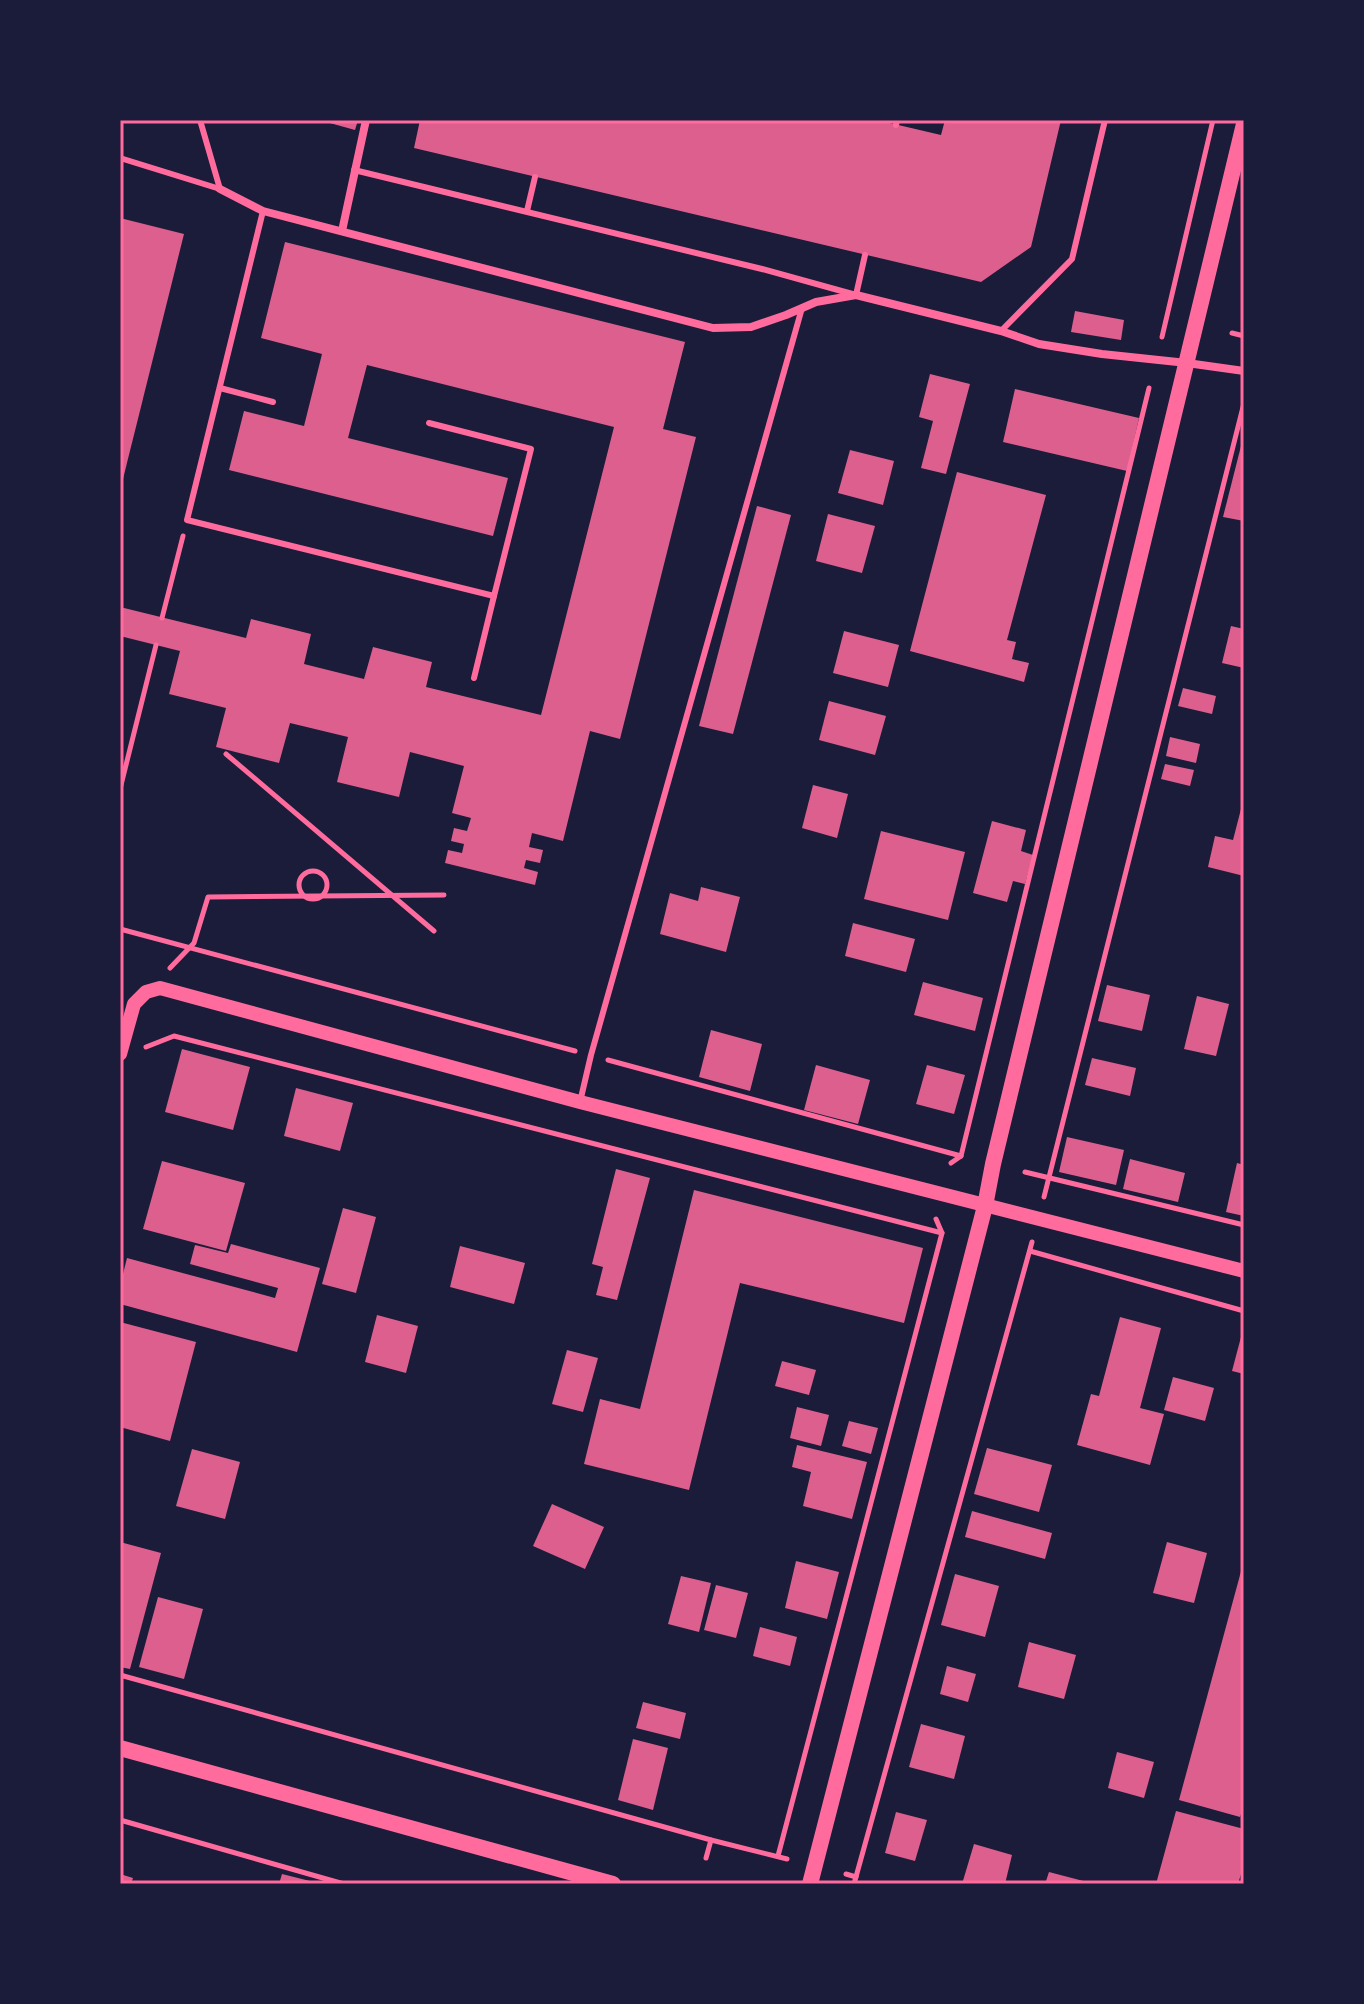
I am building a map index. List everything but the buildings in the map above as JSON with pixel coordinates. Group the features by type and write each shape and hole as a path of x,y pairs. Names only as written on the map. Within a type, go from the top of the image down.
{"main road":[{"path":"810,1884 985,1206 1244,124"},
{"path":"120,1748 613,1884"}],"street":[{"path":"342,231 366,120"},
{"path":"220,189 263,211 713,328 751,327 816,302 856,295 1001,331 1039,344 1244,371"},
{"path":"120,1054 134,1004 146,992 160,988 580,1102 1244,1271"}],"lane":[{"path":"200,120 220,189"},
{"path":"1001,331 1072,259 1105,120"},
{"path":"120,158 220,189"},
{"path":"354,170 762,269 856,295 865,255"},
{"path":"527,211 535,177"},
{"path":"263,211 187,520 494,596"},
{"path":"580,1102 802,308"},
{"path":"220,388 273,402"},
{"path":"429,423 531,449 474,678"}],"path":[{"path":"1162,337 1213,120"},
{"path":"1232,333 1244,336"},
{"path":"951,1163 961,1156 1149,388"},
{"path":"846,1874 855,1880 1030,1251 1244,403"},
{"path":"162,618 187,520"},
{"path":"120,789 156,645"},
{"path":"226,754 434,931"},
{"path":"304,896 299,887 301,877 315,871 321,873 327,882 323,896"},
{"path":"146,992 194,943 208,897 444,895"},
{"path":"120,929 961,1156"},
{"path":"145,1047 174,1036 942,1233"},
{"path":"1025,1172 1244,1225"},
{"path":"778,1856 942,1233 936,1219"},
{"path":"1030,1251 1244,1311"},
{"path":"120,1675 787,1859"},
{"path":"120,1820 344,1884"},
{"path":"706,1858 711,1840"}]}
